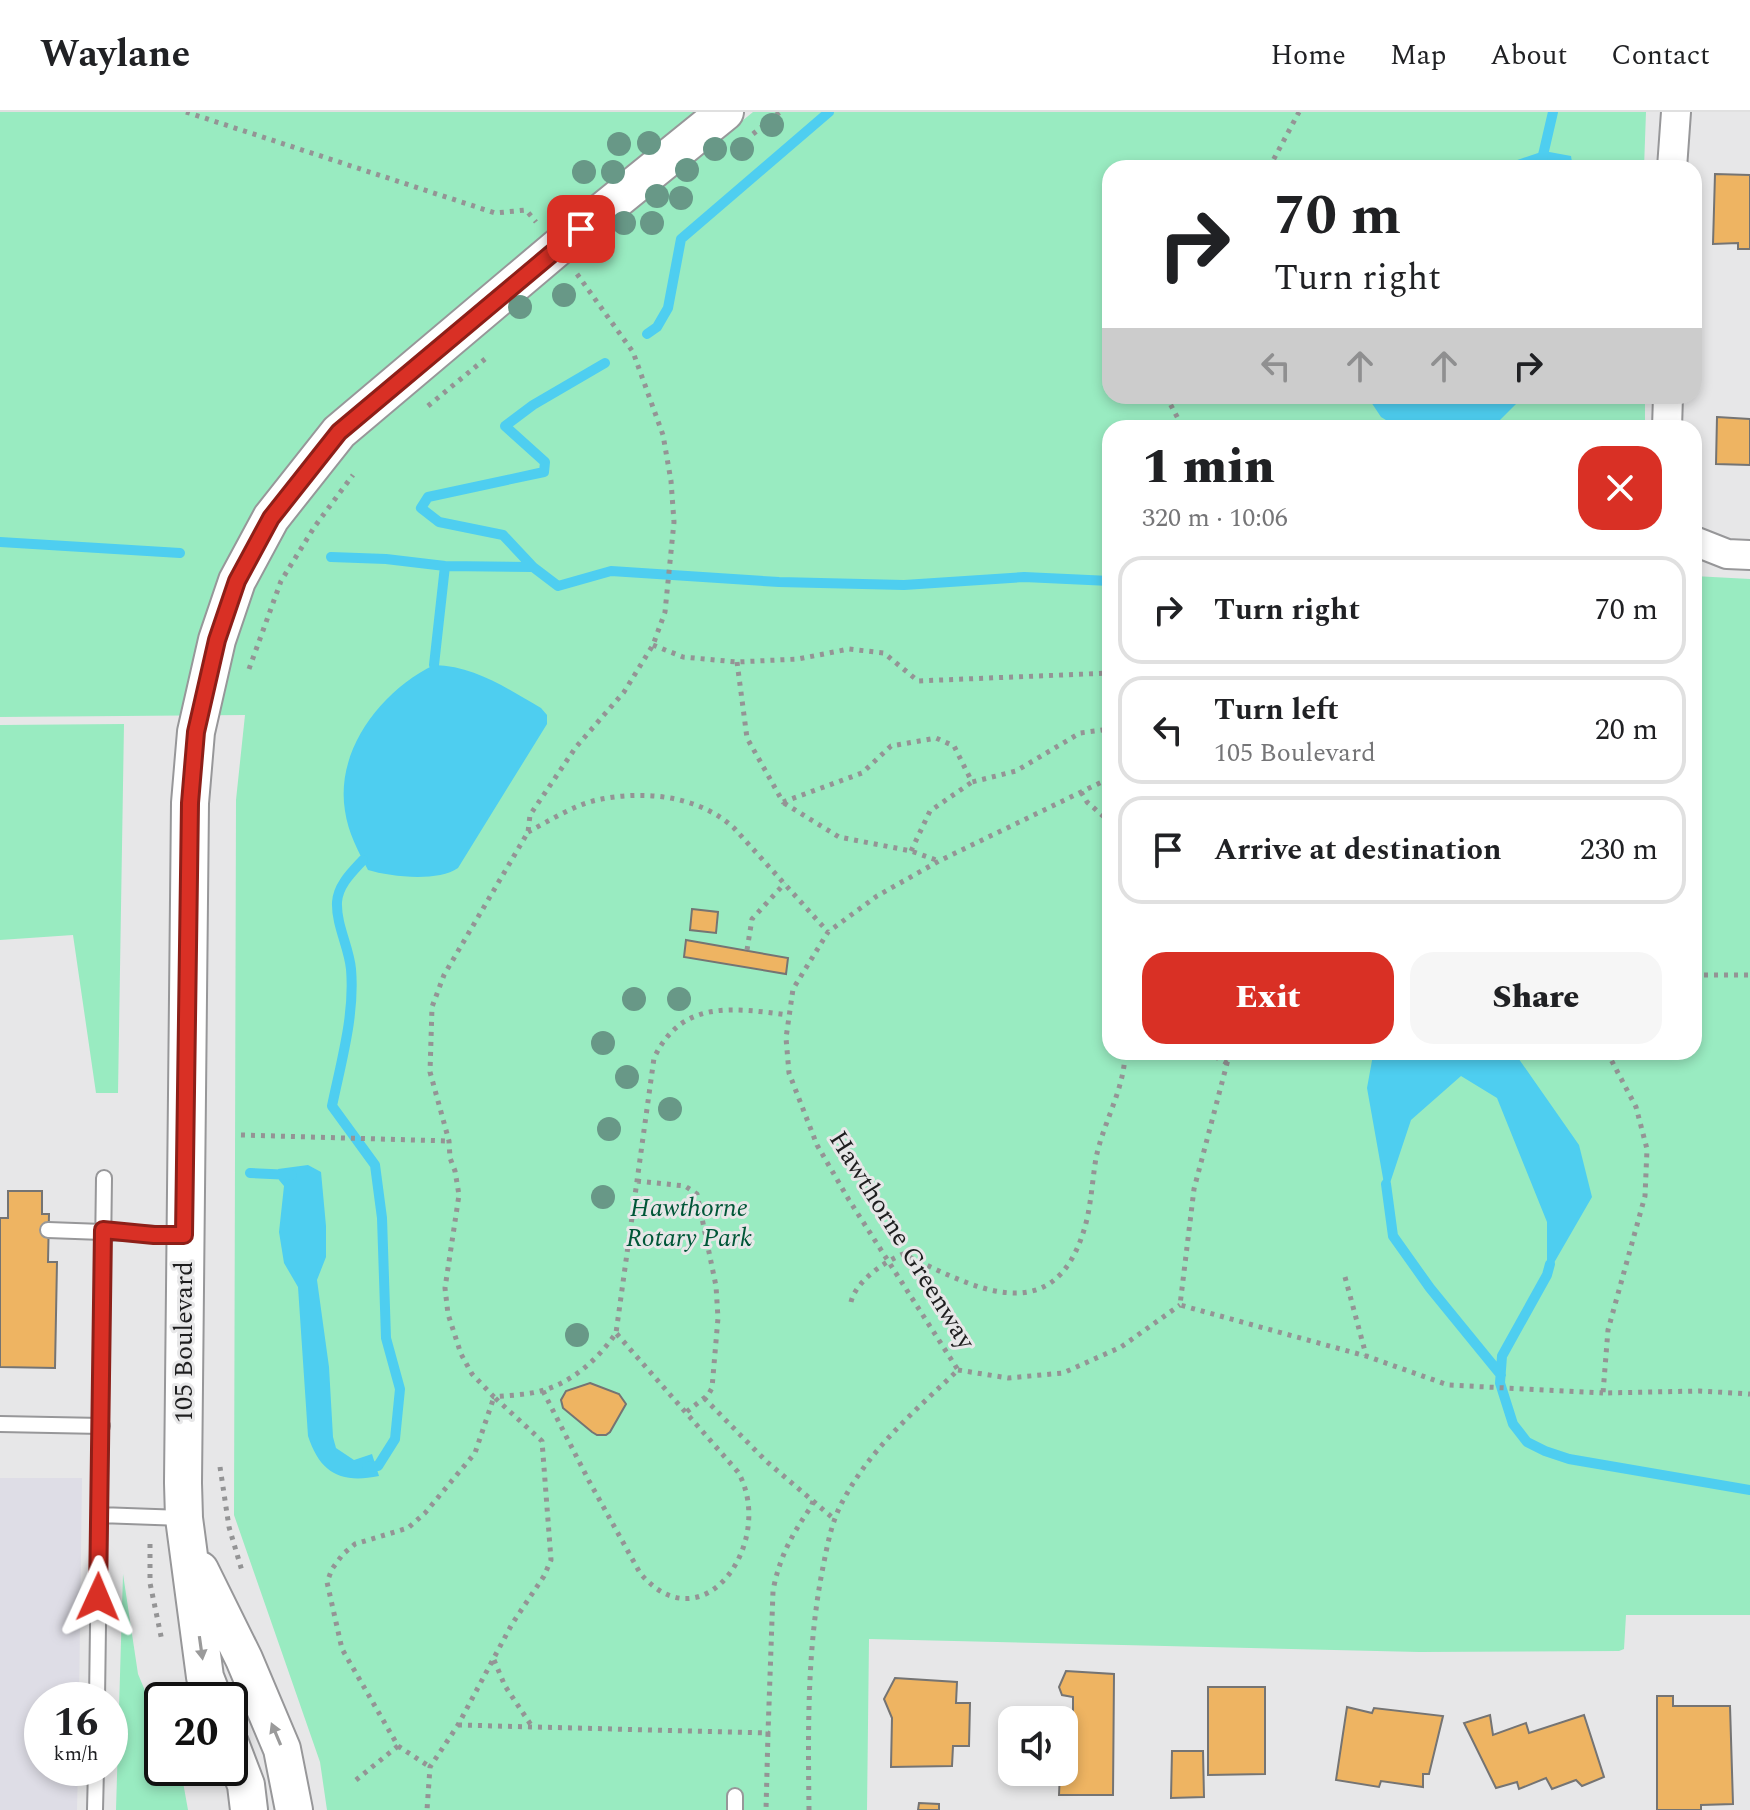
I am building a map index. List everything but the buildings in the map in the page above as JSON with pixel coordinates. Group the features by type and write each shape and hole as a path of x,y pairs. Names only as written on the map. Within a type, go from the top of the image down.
{"street":[{"path":"1673,160 1676,112"},
{"name":"105 Boulevard","path":"207,1682 173,1526 184,1235 190,803 196,732 217,640 237,581 271,518 339,432 557,248 734,126"},
{"path":"1702,544 1727,554 1750,555"},
{"name":"105 Boulevard","path":"173,1526 244,1659 282,1749 294,1810"},
{"path":"246,1786 249,1810"}],"lane":[{"path":"97,1682 104,1178"},
{"path":"48,1230 184,1235"},
{"path":"0,1424 102,1426"},
{"path":"99,1515 173,1526"},
{"path":"95,1810 96,1786"}],"path":[{"path":"186,112 495,213 526,210 541,229"},
{"path":"734,126 780,112"},
{"path":"1273,160 1299,112"},
{"path":"524,233 549,213"},
{"path":"567,286 591,266"},
{"path":"427,1810 430,1767 458,1725 512,1624 550,1567 552,1553 544,1449 536,1434 472,1374 461,1354 448,1314 445,1288 459,1195 449,1141 430,1072 432,1007 444,975 528,832 530,815 576,747 624,692 653,645 665,612 674,522 663,435 633,352 574,270"},
{"path":"428,407 488,356"},
{"path":"247,676 281,581 315,526 358,469"},
{"path":"653,645 683,657 737,662 798,659 849,649 884,653 918,681 1102,673"},
{"path":"737,662 747,738 783,802 839,837 911,851 939,861"},
{"path":"911,851 930,811 972,782 1016,771 1080,733 1102,730"},
{"path":"783,802 862,773 891,746 936,738 954,746 972,782"},
{"name":"Hawthorne Greenway","path":"809,1810 810,1659 818,1592 834,1519 846,1495 881,1445 958,1370 817,1145 789,1073 786,1038 793,989 828,932 877,896 939,861 1102,782"},
{"path":"1081,792 1102,815"},
{"path":"528,832 594,800 650,794 667,797 720,816 828,932"},
{"path":"747,950 752,919 785,883"},
{"path":"1702,975 1750,975"},
{"path":"494,1397 543,1391 561,1383 599,1357 616,1333 654,1058 663,1038 690,1017 724,1009 788,1015"},
{"path":"851,1302 853,1292 888,1260 903,1254 966,1284 993,1293 1020,1294 1042,1288 1058,1275 1073,1257 1085,1229 1097,1154 1115,1100 1123,1060"},
{"path":"1221,1060 1229,1064"},
{"path":"958,1370 1008,1378 1063,1373 1121,1347 1180,1305 1194,1189 1229,1060"},
{"path":"1603,1393 1608,1330 1645,1196 1647,1149 1636,1107 1611,1060"},
{"path":"241,1135 449,1141"},
{"path":"637,1181 685,1186 697,1194 716,1286 718,1318 714,1380 704,1398 685,1413"},
{"path":"1345,1277 1366,1356"},
{"path":"1180,1305 1366,1356 1448,1385 1603,1393 1699,1391 1750,1394"},
{"path":"543,1391 640,1573 651,1586 688,1598 704,1595 720,1585 737,1564 746,1544 749,1508 744,1484 738,1472 616,1333"},
{"path":"430,1767 398,1746 342,1649 327,1582 343,1554 355,1544 408,1528 425,1513 475,1453 494,1397"},
{"path":"704,1398 766,1461 834,1519"},
{"path":"220,1465 229,1527 242,1572"},
{"path":"766,1810 773,1591 790,1537 813,1501"},
{"path":"165,1655 150,1583 173,1526"},
{"path":"493,1659 505,1686 531,1725"},
{"path":"458,1725 768,1733"},
{"path":"356,1780 398,1746"}],"shaded area":[{"path":"0,1478 82,1478 79,1682 24,1682 24,1786 78,1786 77,1810 0,1810"}],"green space":[{"name":"Hawthorne Rotary Park","path":"0,112 696,112 373,378 395,406 753,112 1646,112 1644,160 1102,160 1102,404 1645,404 1645,420 1102,420 1102,1060 1702,1060 1702,576 1750,579 1750,1615 1626,1615 1624,1649 1619,1651 1419,1652 869,1639 867,1810 327,1810 320,1762 234,1515 236,800 245,715 0,717"},
{"path":"124,724 118,1093 96,1093 73,935 0,940 0,725"},
{"path":"123,1574 138,1674 144,1688 144,1786 184,1786 188,1810 116,1810 117,1786 128,1786 128,1682 120,1682"}],"water":[{"path":"1544,151 1571,156 1572,160 1518,160"},
{"path":"1372,404 1516,404 1500,420 1386,420"},
{"path":"434,665 463,669 503,686 541,708 547,715 547,724 458,868 427,877 389,875 368,870 346,819 344,788 347,766 366,725 380,707 396,690"},
{"path":"1372,1060 1520,1060 1579,1145 1592,1197 1547,1275 1547,1222 1497,1098 1461,1076 1411,1120 1386,1195 1367,1088"},
{"path":"308,1165 321,1172 326,1226 326,1257 317,1280 329,1367 333,1437 336,1448 354,1460 372,1454 379,1476 354,1478 334,1473 319,1459 308,1436 298,1287 284,1263 279,1232 284,1186 279,1180 278,1169"}],"waterway":[{"path":"647,334 657,327 668,308 681,239 829,112"},
{"path":"1542,160 1553,112"},
{"path":"533,567 503,535 439,522 421,508 428,497 544,472 545,462 505,426 533,405 605,363"},
{"path":"0,542 180,553"},
{"path":"331,557 445,566 533,567 558,586 611,571 779,582 904,585 1024,577 1102,581"},
{"path":"434,665 445,566"},
{"path":"363,860 343,884 337,902 338,919 350,961 352,986 346,1038 332,1106 375,1165 382,1218 386,1338 400,1389 395,1439 378,1466 367,1467"},
{"path":"250,1173 292,1175"},
{"path":"1386,1184 1393,1236 1430,1288 1501,1375"},
{"path":"1550,1264 1547,1275 1502,1356 1500,1383 1513,1424 1527,1442 1569,1459 1750,1490"}],"route":[{"path":"98,1597 103,1230 184,1235 190,803 196,732 217,640 237,581 271,518 339,432 581,229"}]}
